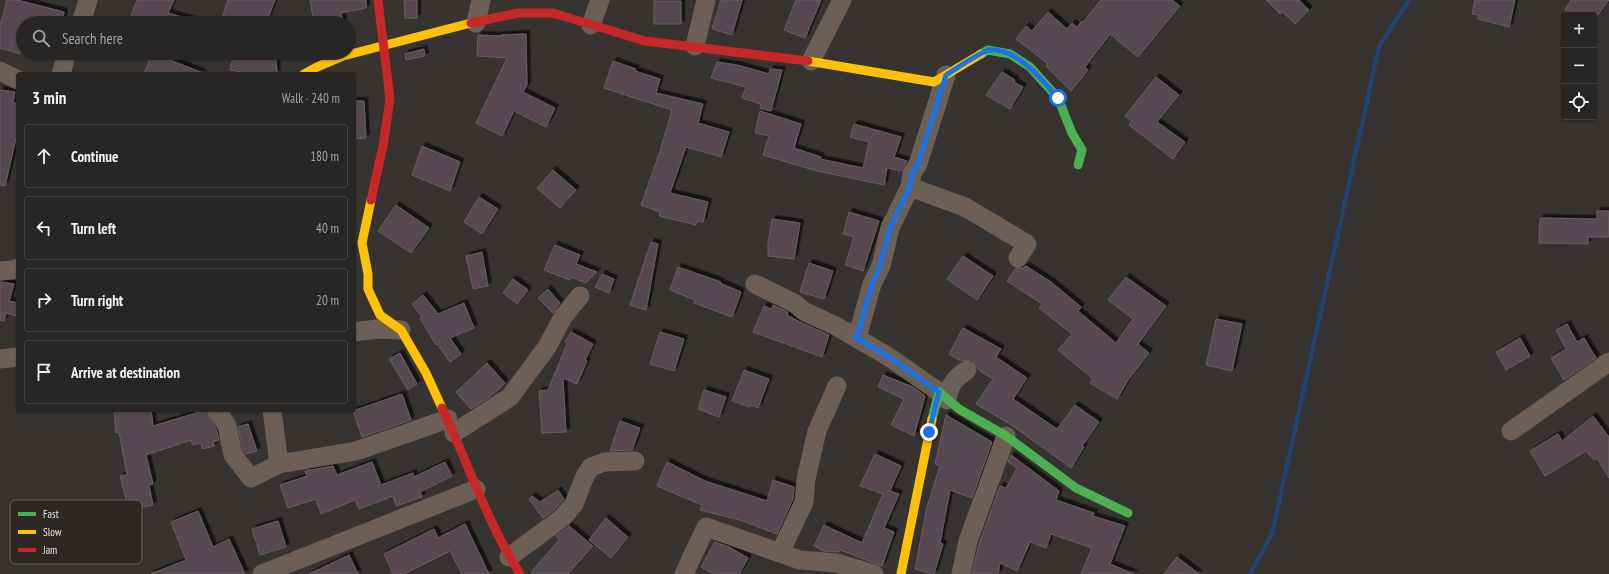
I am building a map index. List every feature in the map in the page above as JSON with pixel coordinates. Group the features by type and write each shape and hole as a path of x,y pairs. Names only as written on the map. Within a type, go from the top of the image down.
{"street":[{"path":"83,16 88,0"},
{"path":"378,0 390,99 382,146 358,243 368,274 368,290 380,315 401,330 426,373 451,426 476,489 509,557 520,574"},
{"path":"476,23 481,0"},
{"path":"591,25 600,0"},
{"path":"695,46 706,0"},
{"path":"811,61 842,0"},
{"path":"356,51 384,47 510,14 537,11 553,13 645,41 811,61 934,82 988,50 1010,54 1030,67 1058,98 1072,133 1082,150 1078,165"},
{"path":"62,72 65,60"},
{"path":"307,72 318,64 329,60"},
{"path":"0,71 16,79"},
{"path":"855,337 859,331 872,284 880,266 890,228 910,187 912,173 918,164 946,75"},
{"path":"910,187 964,207 1027,244 1018,258"},
{"path":"0,272 16,269"},
{"path":"754,284 794,303 805,312 836,326 889,357 959,409 1006,436 1076,488 1128,513"},
{"path":"218,412 227,426 233,455 252,478 279,464 356,451 451,426 510,397 547,347 563,317 580,296"},
{"path":"356,332 377,329 401,330"},
{"path":"0,359 16,357"},
{"path":"1512,431 1609,362"},
{"path":"901,574 929,432 943,396 948,391 955,378 967,370"},
{"path":"780,553 804,502 806,479 817,431 837,386"},
{"path":"272,412 279,464"},
{"path":"961,574 968,541 1006,436"},
{"path":"509,557 562,518 574,504 585,476 592,467 604,462 636,461"},
{"path":"262,574 476,489"},
{"path":"684,574 706,527 780,553 796,567 837,563 874,574"}],"building":[{"path":"7,0 17,0 64,12 63,16 16,16 16,53 0,48 0,26"},
{"path":"137,0 174,0 168,13 178,16 131,16"},
{"path":"228,0 275,0 269,16 222,16"},
{"path":"310,0 366,0 366,8 341,13 342,16 313,16"},
{"path":"404,0 417,0 417,18 405,18"},
{"path":"721,0 742,0 732,35 712,29"},
{"path":"796,0 821,0 805,38 784,30"},
{"path":"1101,0 1172,0 1180,6 1138,57 1110,34 1085,67 1088,70 1071,91 1046,66 1048,64 1016,39 1026,26 1032,31 1048,12 1067,29 1072,23 1077,27"},
{"path":"1266,0 1299,0 1309,10 1295,24 1283,12 1280,14"},
{"path":"1475,0 1515,0 1509,27 1478,19 1479,15 1472,14"},
{"path":"1571,0 1609,0 1598,15 1597,12 1569,12 1565,10"},
{"path":"654,1 681,1 681,24 654,24"},
{"path":"526,34 527,85 523,92 555,108 546,127 514,111 502,136 476,123 507,58 477,56 478,35 501,36"},
{"path":"424,49 425,56 406,60 405,54"},
{"path":"149,60 170,60 200,72 145,72"},
{"path":"232,60 276,60 277,72 241,72 230,70"},
{"path":"613,61 636,69 635,71 660,79 656,93 703,104 698,123 729,132 721,157 686,147 670,193 708,202 703,222 697,221 696,225 659,216 660,212 641,205 660,151 672,110 604,88"},
{"path":"717,62 737,65 769,74 770,69 782,70 771,111 760,108 761,104 742,98 746,87 711,78"},
{"path":"1002,72 1023,87 1010,109 986,95"},
{"path":"1156,77 1179,95 1157,122 1185,142 1173,159 1129,125 1132,121 1125,116"},
{"path":"0,90 15,92 13,103 16,103 16,138 5,186 0,185"},
{"path":"356,101 364,101 366,138 356,139"},
{"path":"760,111 801,124 794,148 821,157 820,159 863,168 869,142 850,137 854,124 901,137 894,157 907,161 901,171 887,168 884,185 817,171 763,155 769,136 755,133"},
{"path":"422,146 460,162 450,191 412,175"},
{"path":"553,170 576,190 560,208 537,188"},
{"path":"479,197 498,209 482,234 464,222"},
{"path":"396,205 429,228 411,253 378,231"},
{"path":"1597,211 1609,211 1609,237 1588,237 1588,244 1539,243 1540,218 1597,219"},
{"path":"849,212 879,221 863,271 845,265 854,237 843,234"},
{"path":"772,219 800,223 794,259 768,256 768,243"},
{"path":"651,242 658,244 646,310 630,305"},
{"path":"555,245 580,255 576,264 597,272 586,283 571,277 570,280 544,270"},
{"path":"482,252 488,286 473,289 466,256"},
{"path":"963,256 993,276 977,300 947,279"},
{"path":"809,263 833,271 824,299 800,292"},
{"path":"1026,266 1051,282 1081,307 1078,311 1116,343 1133,319 1108,300 1126,277 1166,306 1138,344 1149,353 1128,380 1117,399 1090,383 1093,379 1058,350 1072,334 1039,308 1042,304 1007,281 1016,268 1023,268"},
{"path":"678,267 721,282 720,283 741,292 732,317 694,303 695,300 670,290"},
{"path":"602,274 614,279 609,293 595,287"},
{"path":"513,279 528,290 517,304 503,293"},
{"path":"0,282 14,284 9,301 16,303 16,316 6,313 4,321 0,320"},
{"path":"548,289 560,303 553,313 538,298"},
{"path":"423,295 438,314 464,303 474,328 450,338 461,354 450,362 437,344 436,345 420,318 422,317 412,304"},
{"path":"773,305 788,312 787,315 800,322 829,335 822,357 753,332 764,306 772,309"},
{"path":"1216,319 1242,324 1232,371 1206,365"},
{"path":"1567,324 1577,342 1584,338 1596,358 1564,380 1551,358 1566,349 1556,330"},
{"path":"963,328 1001,349 996,357 1027,378 1013,399 1057,429 1075,405 1099,422 1082,446 1084,447 1071,468 1013,426 976,404 993,379 981,372 972,360 961,361 949,354"},
{"path":"571,332 593,344 585,360 587,361 577,384 563,378 566,432 542,433 539,391 548,390 567,344 565,342"},
{"path":"660,332 684,339 674,371 650,364"},
{"path":"1520,338 1530,356 1506,370 1496,352"},
{"path":"400,353 417,384 408,390 389,359"},
{"path":"487,363 505,383 490,397 471,409 456,392"},
{"path":"744,370 769,379 758,408 732,401"},
{"path":"883,375 913,387 925,396 914,436 891,425 904,399 878,387"},
{"path":"704,390 726,397 719,417 698,409"},
{"path":"402,394 411,420 362,437 353,412 356,412 356,410"},
{"path":"114,412 151,412 153,426 199,412 207,412 216,429 219,440 213,442 214,446 202,449 201,443 193,445 191,440 146,455 153,484 149,485 153,505 142,507 142,500 126,500 120,476 127,475 119,432 116,433"},
{"path":"946,415 992,442 972,498 950,490 940,543 943,544 934,574 932,574 915,569 927,507 940,466 935,464"},
{"path":"1593,416 1609,437 1609,478 1597,458 1594,460 1586,451 1545,476 1530,451 1558,434 1562,441"},
{"path":"620,421 640,428 632,450 610,451"},
{"path":"248,424 257,451 246,454 243,450 238,427"},
{"path":"875,454 901,466 890,491 899,494 884,528 894,532 882,566 840,550 839,552 824,551 814,546 824,525 862,543 883,494 860,486"},
{"path":"1011,455 1059,491 1056,500 1094,513 1093,516 1125,526 1110,564 1134,574 1081,574 1092,548 1051,534 1046,548 1030,542 1017,571 1000,563 998,574 972,574 979,544 1000,486 1006,488 1017,468 1008,462"},
{"path":"372,462 381,485 413,473 414,477 445,462 452,476 420,492 422,497 396,506 393,496 359,509 355,500 321,514 316,499 288,508 280,485 307,476 305,471 333,466 337,475"},
{"path":"667,462 705,481 767,501 773,480 794,487 793,499 777,534 743,521 700,510 702,505 657,486"},
{"path":"558,490 564,499 554,510 543,518 529,499 532,496 540,502"},
{"path":"198,511 213,547 229,539 245,574 151,574 186,560 171,522"},
{"path":"606,518 628,537 611,558 589,540"},
{"path":"278,521 286,547 260,555 252,529"},
{"path":"465,524 489,574 462,574 450,551 404,574 393,574 384,554 434,529 438,538"},
{"path":"569,526 593,546 568,574 532,574 532,571 559,540 556,536"},
{"path":"715,542 729,547 748,558 739,574 714,574 701,567"},
{"path":"349,555 358,574 309,574"},
{"path":"1177,557 1199,574 1164,574"}],"waterway":[{"path":"1250,574 1272,534 1379,47 1409,0"}],"traffic: fast":[{"path":"981,54 988,50 1010,54 1030,67 1058,98 1072,133 1082,150 1078,165"},
{"path":"932,419 939,392 959,409 1006,436 1076,488 1128,513"}],"traffic: slow":[{"path":"356,53 471,23"},
{"path":"808,61 934,82 981,54"},
{"path":"308,72 334,60"},
{"path":"371,200 362,243 368,274 368,289 380,315 401,330 426,373 442,408"},
{"path":"901,574 932,419"}],"traffic: jam":[{"path":"371,200 383,146 390,99 378,0"},
{"path":"471,23 518,13 553,13 645,41 808,61"},
{"path":"442,408 488,513 508,554 520,574"}],"route":[{"path":"929,432 939,392 889,357 855,337 859,331 867,299 880,266 890,228 910,187 912,173 918,164 946,75 988,50 1010,54 1030,67 1058,98"}]}
